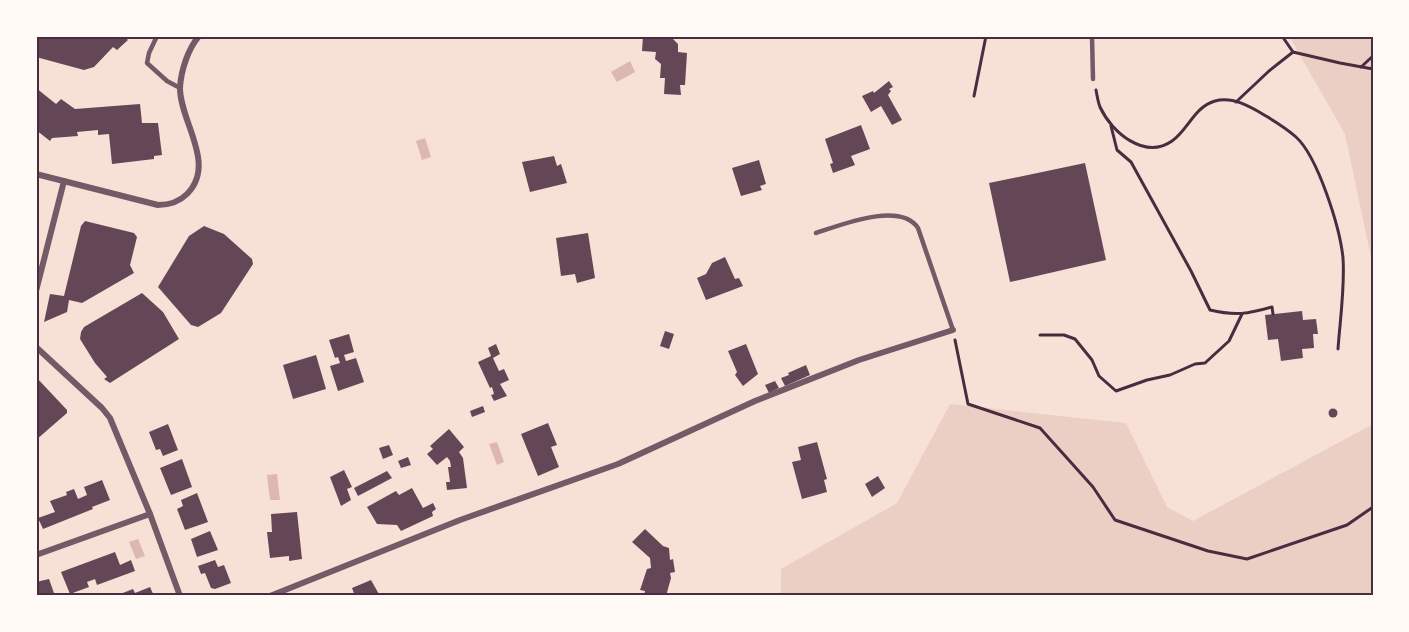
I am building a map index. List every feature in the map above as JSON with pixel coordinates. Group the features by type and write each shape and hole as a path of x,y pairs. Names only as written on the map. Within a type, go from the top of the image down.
{"street":[{"path":"36,174 158,205 167,205 182,198 196,182 199,164 180,88 188,54 199,36"},
{"path":"36,291 63,181"},
{"path":"270,596 460,520 618,464 755,400 859,360 953,330"},
{"path":"36,347 110,418 150,514 180,596"},
{"path":"36,555 150,514"}],"lane":[{"path":"157,36 147,63 167,81 180,88"},
{"path":"1092,36 1093,79"},
{"path":"816,233 862,218 879,216 902,217 914,222 953,330"}],"path":[{"path":"974,96 986,36"},
{"path":"1282,36 1293,52 1373,69"},
{"path":"1236,102 1293,52"},
{"path":"1361,67 1373,56"},
{"path":"1093,79 1100,107 1111,124 1124,138 1139,145 1156,149 1173,141 1198,111 1214,101 1232,100 1275,121 1297,138 1312,162 1339,233 1342,251 1342,291 1338,349"},
{"path":"1111,124 1117,150 1131,162 1210,310 1230,315 1251,314 1272,307 1273,314"},
{"path":"1040,335 1064,335 1075,339 1092,360 1099,376 1116,392 1147,380 1170,375 1195,364 1205,363 1229,341 1242,314"},
{"path":"953,330 968,404 1040,428 1093,487 1115,520 1208,551 1247,559 1347,525 1373,507"}],"shaded area":[{"path":"1289,36 1373,36 1373,267 1345,134"},
{"path":"630,61 635,72 617,82 611,72"},
{"path":"425,138 431,157 422,160 416,141"},
{"path":"950,404 1126,423 1167,507 1193,521 1373,424 1373,596 781,596 781,569 897,503"},
{"path":"497,442 504,462 497,465 489,444"},
{"path":"277,474 280,500 270,500 267,475"},
{"path":"138,539 145,556 136,559 129,542"}],"building":[{"path":"36,36 124,36 128,40 117,50 113,47 94,67 84,70 36,57"},
{"path":"643,36 673,39 678,44 678,52 687,53 685,85 680,85 681,95 664,94 665,78 660,78 661,64 655,59 656,52 642,51"},
{"path":"889,81 893,87 889,89 891,91 888,95 902,120 892,125 881,106 871,112 862,96 873,91 874,93"},
{"path":"36,88 56,104 61,99 75,109 140,104 142,123 158,123 162,155 154,156 154,159 112,164 109,134 98,135 98,130 77,132 78,136 52,138 50,141 36,130"},
{"path":"861,125 870,149 851,156 855,165 833,173 830,164 833,163 825,139"},
{"path":"554,156 557,166 561,164 567,183 530,192 522,162"},
{"path":"759,160 766,184 760,186 762,190 741,196 732,168"},
{"path":"1085,163 1106,260 1010,282 989,183"},
{"path":"85,221 134,233 137,237 130,265 134,273 82,303 69,300 67,312 44,322 50,294 64,296 81,226"},
{"path":"204,226 224,234 252,259 253,264 221,313 198,327 191,325 158,287 189,236"},
{"path":"588,233 595,278 577,283 575,274 561,276 556,238"},
{"path":"725,257 735,279 739,278 743,286 706,300 697,278 706,274 712,263"},
{"path":"142,293 163,312 179,339 110,383 104,379 107,377 80,339 81,332 84,327"},
{"path":"1302,311 1303,320 1316,319 1318,334 1313,334 1314,348 1302,349 1303,358 1281,361 1278,339 1268,340 1265,315"},
{"path":"665,331 674,334 669,349 660,346"},
{"path":"349,334 354,352 344,355 346,361 356,358 364,382 338,391 330,366 340,363 338,357 335,358 329,340"},
{"path":"496,344 500,354 493,358 499,371 504,369 509,380 500,384 507,396 494,401 491,395 494,394 492,387 490,388 478,362 491,356 488,348"},
{"path":"746,344 758,374 743,386 735,375 737,372 728,351"},
{"path":"316,355 326,389 293,399 283,365"},
{"path":"806,365 810,375 785,386 781,378"},
{"path":"36,377 67,410 67,413 36,440"},
{"path":"775,381 779,388 769,393 765,385"},
{"path":"483,406 485,412 472,417 470,411"},
{"path":"1333,409 1337,413 1333,417 1329,413"},
{"path":"548,423 557,445 551,447 559,467 538,476 521,434"},
{"path":"168,424 178,450 163,456 160,449 156,450 149,432"},
{"path":"449,429 464,447 459,452 463,458 467,488 447,490 446,482 450,482 448,467 451,467 450,461 447,457 437,465 427,454 433,449 430,446"},
{"path":"817,442 827,479 824,480 827,492 802,499 792,462 801,460 798,447"},
{"path":"389,445 393,455 383,459 379,448"},
{"path":"408,457 411,465 401,468 398,461"},
{"path":"182,459 192,487 171,495 160,468"},
{"path":"344,470 352,487 347,489 351,500 341,506 330,477"},
{"path":"387,471 392,478 358,496 354,488"},
{"path":"878,476 885,488 872,497 865,484"},
{"path":"102,480 110,500 43,529 38,518 55,512 50,501 67,495 66,492 74,489 78,499 87,495 84,487"},
{"path":"412,488 423,508 433,503 436,509 432,512 433,516 401,531 397,525 377,524 367,507 396,491 399,495"},
{"path":"197,493 208,522 185,530 177,509 183,506 181,500"},
{"path":"297,512 302,559 289,561 289,556 270,558 267,532 272,532 271,514"},
{"path":"645,529 663,546 669,548 670,560 673,559 675,572 670,573 671,578 666,596 644,596 645,591 640,590 647,569 651,568 650,558 632,542"},
{"path":"210,531 218,550 197,557 191,539"},
{"path":"115,552 120,565 131,560 135,571 97,585 95,579 87,582 89,587 70,594 61,572"},
{"path":"215,560 218,567 224,565 231,583 215,589 211,588 205,573 201,574 198,566"},
{"path":"49,579 55,596 36,596 36,582"},
{"path":"371,580 380,596 355,596 352,588"},
{"path":"150,587 154,596 115,596 133,589 135,593"}]}
